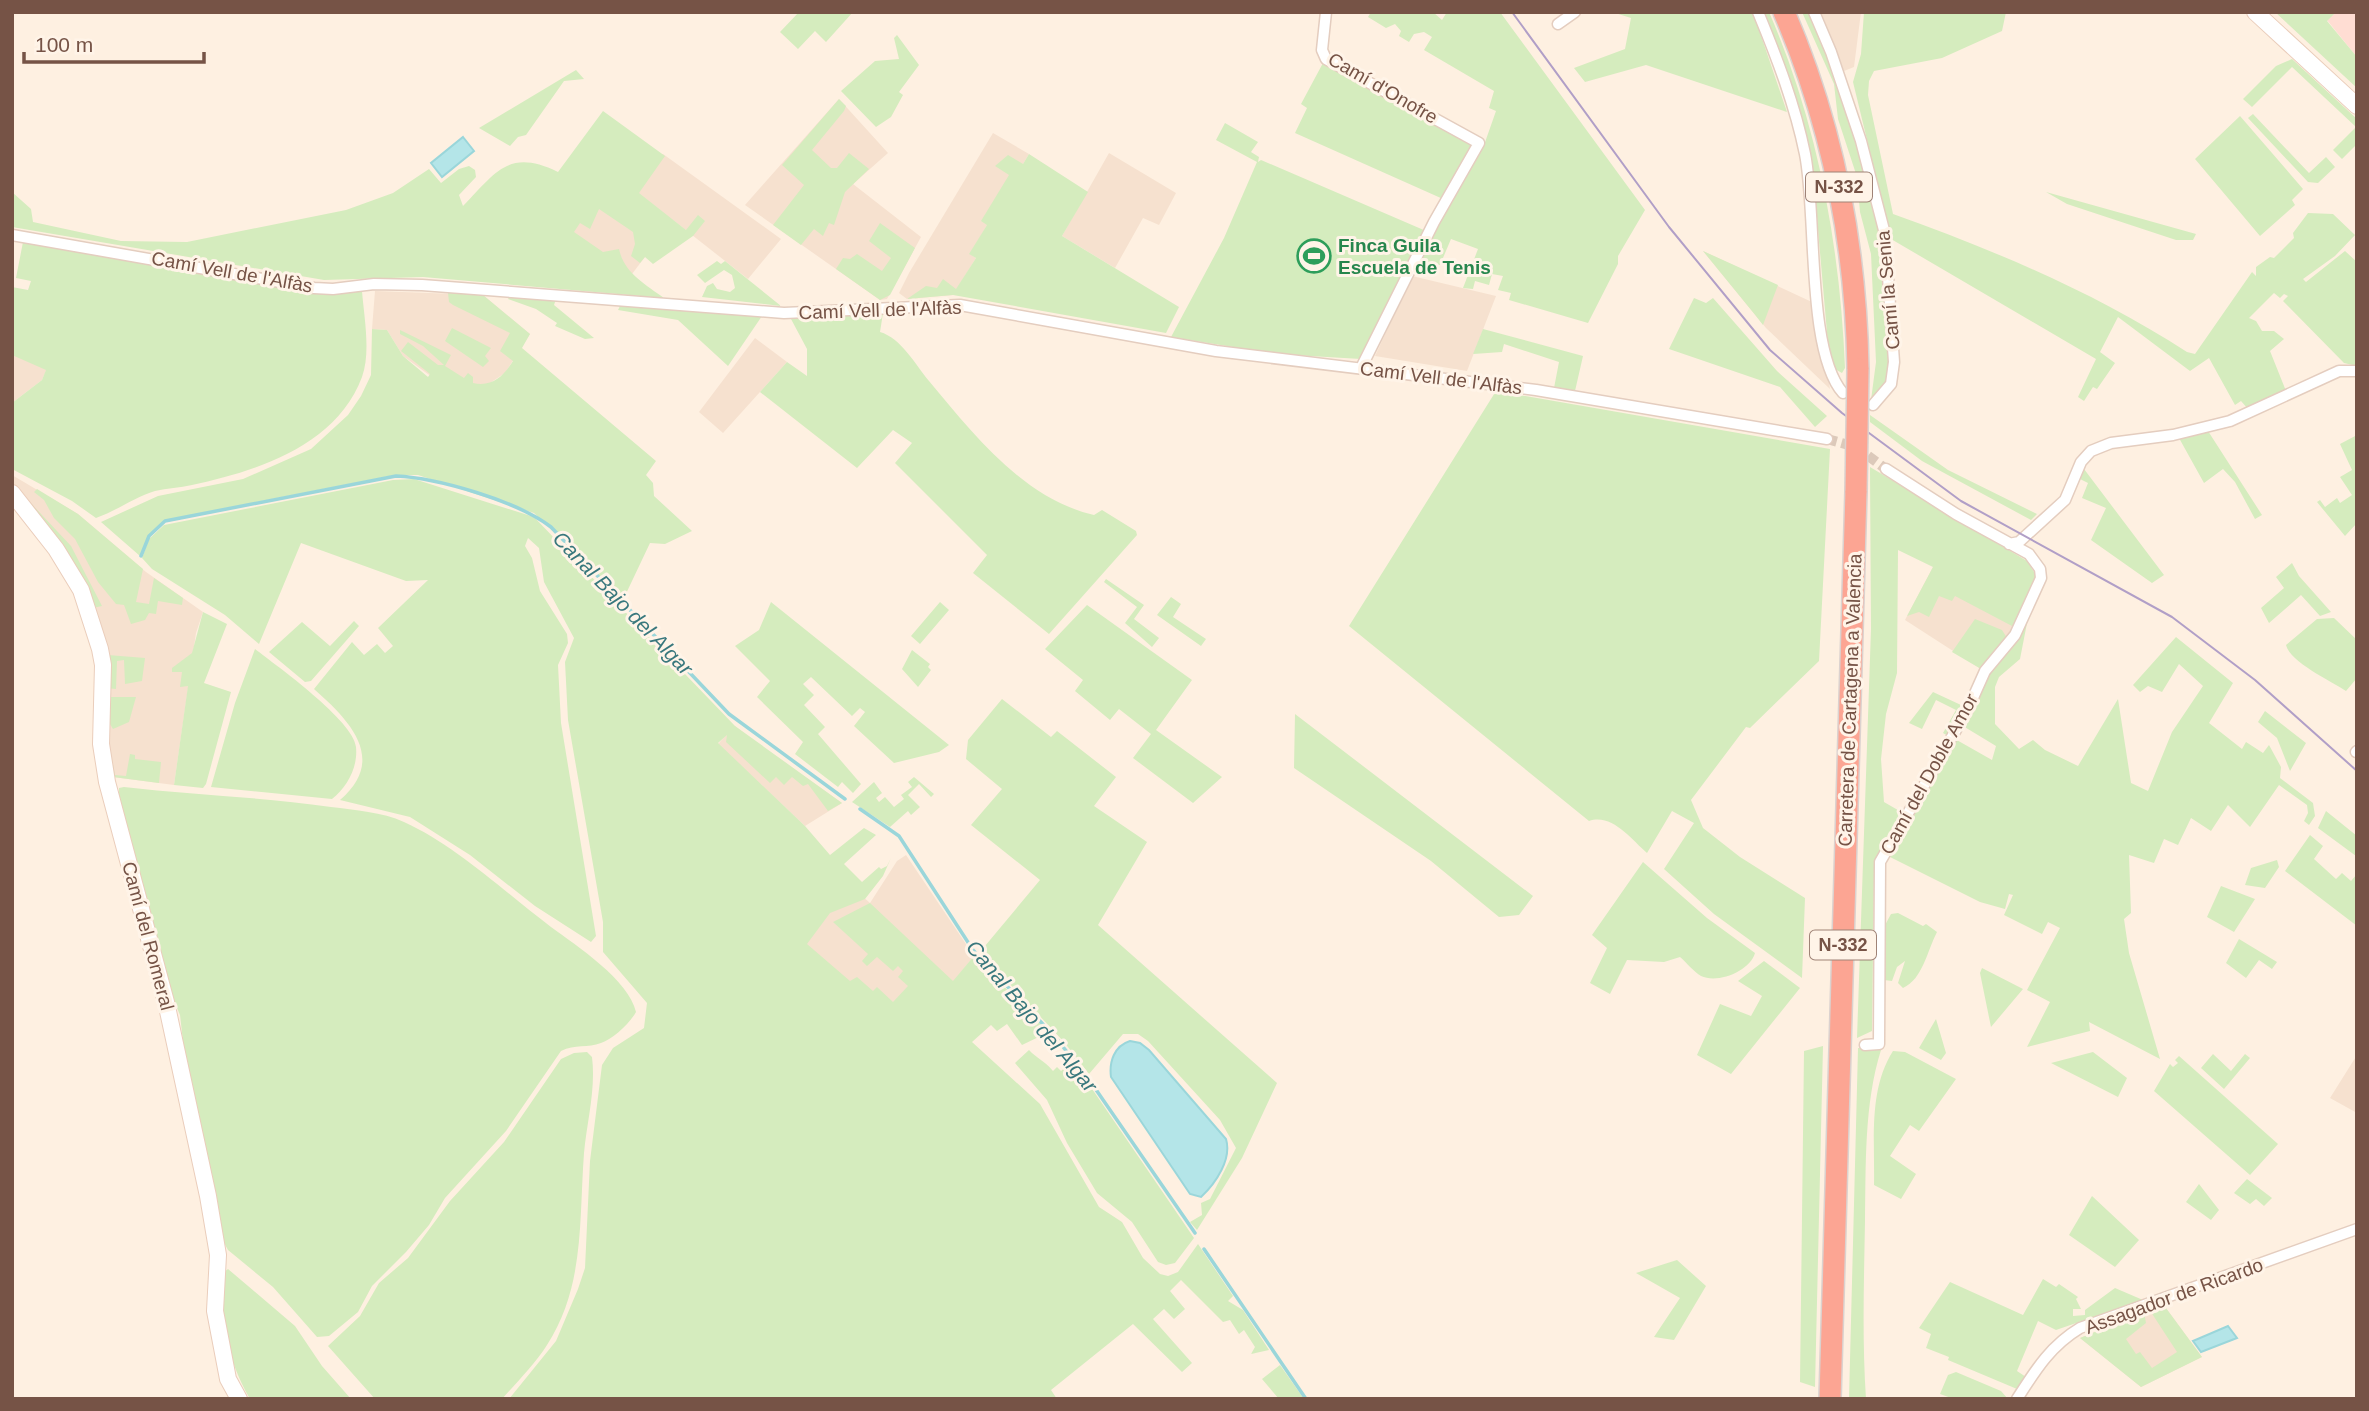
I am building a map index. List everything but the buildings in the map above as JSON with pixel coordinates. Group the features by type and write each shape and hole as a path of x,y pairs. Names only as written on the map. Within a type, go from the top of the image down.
{"highway":[{"name":"Carretera de Cartagena a Valencia","path":"1784,12 1818,101 1837,175 1855,291 1858,369 1830,1399"}],"street":[{"name":"Camí d'Onofre","path":"1326,12 1322,50 1326,59 1479,143 1434,222 1361,368"},
{"path":"1558,24 1575,12"},
{"path":"1758,12 1776,55 1806,156 1826,361 1832,381 1843,393"},
{"name":"Camí la Senia","path":"1814,12 1832,52 1861,141 1885,234 1894,362 1891,384 1873,405"},
{"path":"2255,12 2357,106"},
{"name":"Camí Vell de l'Alfàs","path":"12,235 324,288 374,284 422,285 783,313 960,305 1216,351 1536,390 1827,439"},
{"path":"2009,544 2019,542 2065,499 2081,462 2091,451 2104,444 2173,435 2230,421 2339,371 2357,371"},
{"path":"1886,469 1956,514 2029,554"},
{"name":"Camí del Romeral","path":"12,493 56,549 81,590 100,649 103,664 101,744 107,782 166,1002 208,1196 218,1255 215,1311 228,1379 239,1399"},
{"path":"2027,535 2025,545 2029,554"},
{"name":"Camí del Doble Amor","path":"1865,1045 1879,1044 1880,862 1968,709 1985,671 2015,635 2040,578 2040,569 2029,554"},
{"name":"Assagador de Ricardo","path":"2017,1399 2044,1357 2060,1340 2080,1328 2357,1229"}],"shaded area":[{"path":"1821,12 1861,12 1854,67 1844,71"},
{"path":"2336,12 2357,12 2357,57 2327,20"},
{"path":"839,99 888,153 853,184 921,237 887,299 880,300 745,205"},
{"path":"993,133 1029,154 970,254 976,258 953,295 907,299 899,293 909,273"},
{"path":"1109,153 1176,193 1159,225 1143,218 1115,268 1062,236"},
{"path":"663,154 781,239 748,279 673,220 632,274 561,243 608,169"},
{"path":"1703,251 1814,303 1830,389 1766,328"},
{"path":"1412,276 1496,296 1467,371 1375,356"},
{"path":"375,291 483,295 530,334 505,373 490,383 472,406 403,356 387,330 372,329"},
{"path":"755,338 787,362 723,433 699,412"},
{"path":"12,343 52,357 42,380 12,403"},
{"path":"12,475 78,514 146,572 203,612 196,633 174,785 113,777 107,746 96,615 12,488"},
{"path":"1933,567 2019,615 2012,632 1981,669 1905,620"},
{"path":"735,726 842,803 805,826 718,744"},
{"path":"906,855 974,956 910,1037 780,921 852,887 870,903 897,861"},
{"path":"2357,1055 2357,1113 2330,1098"},
{"path":"2163,1304 2202,1357 2141,1387 2080,1338"}],"green space":[{"path":"799,12 853,12 826,42 815,31 798,49 780,32"},
{"path":"1371,12 1433,12 1442,20 1447,12 1500,12 1645,210 1618,256 1618,264 1588,323 1509,300 1511,293 1498,290 1503,276 1492,274 1489,285 1475,281 1473,289 1463,288 1478,249 1451,239 1440,265 1418,262 1483,148 1496,111 1489,108 1494,91 1424,50 1432,37 1424,32 1414,34 1409,42 1399,36 1401,31 1395,24 1386,28 1368,17"},
{"path":"1612,12 1753,12 1787,112 1646,65 1585,82 1574,68 1625,49 1631,18"},
{"path":"1764,12 1769,12 1801,98 1824,187 1838,277 1845,368 1842,373 1833,368 1828,344 1813,172 1787,71"},
{"path":"1802,12 1810,12 1860,147 1882,236 1890,330 1889,376 1884,388 1871,400 1876,362 1871,254 1860,212 1857,177 1838,119 1834,84"},
{"path":"1864,12 2006,12 2002,31 1942,58 1874,71 1869,81 1868,95 1893,214 2044,274 2195,354 2252,272 2256,276 2256,267 2270,257 2274,258 2294,238 2293,233 2308,213 2333,214 2355,235 2335,256 2303,279 2306,282 2345,251 2357,262 2357,366 2344,363 2283,301 2288,296 2284,294 2280,298 2274,293 2249,318 2256,321 2262,331 2274,331 2284,339 2270,351 2286,391 2248,409 2241,401 2235,405 2209,358 2190,371 2118,317 2100,352 2115,363 2097,389 2093,387 2084,401 2078,397 2096,359 1891,239 1853,82 1861,54"},
{"path":"2275,12 2336,12 2327,21 2357,57 2357,88"},
{"path":"897,35 919,65 899,92 903,95 891,117 876,127 841,91 875,61 899,59 894,38"},
{"path":"2292,59 2357,119 2357,144 2342,159 2333,150 2356,127 2292,67 2252,107 2243,99 2276,66"},
{"path":"1323,63 1474,142 1443,199 1295,133 1307,108 1301,104"},
{"path":"576,70 584,79 564,81 526,135 518,137 510,146 479,128"},
{"path":"839,99 846,106 844,111 812,150 831,168 837,168 849,153 869,169 845,192 834,225 829,223 823,236 814,229 801,245 773,225 804,185 782,165"},
{"path":"603,111 665,156 639,193 686,230 698,215 705,221 693,236 653,264 645,257 640,263 631,256 635,244 633,232 599,209 590,229 580,223 574,232 603,252 619,249 630,271 664,298 423,277 324,280 12,227 12,192 31,209 33,222 121,241 187,242 346,210 393,193 429,169 441,183 459,169 469,166 475,170 476,177 459,195 463,206 495,174 515,163 527,162 558,172"},
{"path":"2253,114 2309,173 2326,157 2335,167 2318,183 2308,182 2248,118"},
{"path":"2240,116 2303,189 2292,200 2295,205 2260,236 2195,159"},
{"name":"Finca Guila Escuela de Tenis","path":"1225,123 1258,142 1251,152 1259,157 1258,162 1261,160 1426,231 1361,359 1276,354 1171,337 1224,238 1257,162 1216,140"},
{"path":"1029,154 1088,192 1062,236 1179,307 1166,333 953,295 907,299 926,286 937,288 943,279 956,289 976,258 969,254 987,225 981,221 1009,175 995,166 1008,155 1023,164"},
{"path":"2046,192 2196,234 2193,240 2176,240 2067,204"},
{"path":"880,223 915,248 890,295 880,300 836,269 843,258 850,259 857,254 882,271 891,258 869,241"},
{"path":"23,242 313,292 362,291 366,346 362,377 350,401 334,421 292,452 242,472 155,491 96,518 72,501 12,469 12,403 42,380 46,370 12,355 12,287 28,290 31,281 16,278"},
{"path":"1703,251 1778,285 1763,325 1756,316"},
{"path":"717,261 721,264 725,261 781,306 702,297 707,286 713,283 717,289 730,292 735,288 732,275 724,270 705,283 697,275"},
{"path":"448,293 483,295 530,334 522,348 656,461 646,475 653,483 654,496 692,531 665,544 650,543 623,600 534,513 418,475 395,475 165,520 149,536 140,556 101,522 158,496 243,479 311,449 348,415 361,396 371,375 372,329 387,330 403,356 428,377 430,374 401,351 408,342 438,365 444,365 423,346 400,334 400,330 451,355 445,366 464,378 468,373 473,377 473,383 486,384 496,379 513,361 500,351 510,333 453,305 449,302"},
{"path":"510,296 556,299 554,305 594,338 585,339 555,326 557,323 536,309 508,299"},
{"path":"1694,298 1706,303 1713,298 1777,371 1827,416 1815,427 1780,387 1669,349"},
{"path":"621,304 762,316 728,366 678,320 618,310"},
{"path":"883,313 880,332 901,346 964,422 1002,462 1045,495 1094,515 1102,510 1136,531 1137,535 1049,634 973,573 987,555 895,463 912,443 893,430 857,468 760,392 787,362 807,376 807,349 791,319"},
{"path":"452,328 491,348 485,356 489,361 483,367 445,341"},
{"path":"1483,329 1583,356 1575,391 1554,388 1559,362 1504,344 1502,352 1473,354"},
{"path":"1496,391 1830,449 1819,661 1750,728 1746,727 1691,800 1703,828 1740,857 1805,898 1802,978 1714,914 1664,869 1694,823 1672,811 1647,853 1613,824 1606,821 1589,821 1349,626"},
{"path":"1870,415 1948,470 2037,514 2031,520 1922,461 1870,422"},
{"path":"2208,431 2262,515 2255,519 2235,482 2223,469 2204,483 2179,438"},
{"path":"2357,435 2357,523 2345,536 2317,502 2320,500 2325,507 2337,498 2340,503 2352,495 2340,477 2352,470 2340,444"},
{"path":"1870,467 2027,561 2036,575 2015,625 2012,626 1955,596 1952,601 1939,596 1929,617 1919,612 1907,616 1933,567 1898,550 1897,673 1886,714 1881,759 1884,802 1903,813 1881,850 1874,874 1872,1031 1857,1038 1871,629"},
{"path":"2084,469 2164,575 2152,583 2091,540 2106,508 2082,498 2088,483 2080,479"},
{"path":"414,479 534,517 735,726 842,803 828,811 808,784 803,786 792,777 784,785 776,777 770,783 726,742 727,735 718,743 805,826 830,855 864,828 876,835 844,864 862,882 879,867 881,869 887,866 891,858 883,876 865,899 830,913 807,944 850,981 857,977 873,991 877,987 893,1002 908,986 898,977 903,971 898,966 893,971 877,957 867,966 862,961 868,954 833,922 870,903 953,981 974,956 1049,1032 1022,1045 1007,1024 997,1031 991,1025 972,1042 1040,1104 1099,1207 1122,1222 1143,1258 1160,1274 1168,1276 1178,1272 1198,1244 1233,1296 1228,1301 1243,1310 1269,1350 1251,1354 1255,1347 1244,1330 1239,1334 1230,1320 1223,1322 1181,1280 1170,1291 1185,1309 1174,1319 1164,1309 1153,1319 1192,1363 1182,1372 1133,1324 1051,1390 1057,1399 509,1399 556,1341 578,1289 585,1268 590,1161 602,1065 613,1048 644,1028 647,1003 603,952 603,922 568,720 565,662 574,638 544,582 539,548 528,538 525,546 532,558 540,591 567,634 568,643 558,665 561,723 596,936 591,942 535,906 470,855 410,817 340,800 354,785 361,770 362,755 350,727 314,689 352,642 364,655 377,644 385,653 393,646 378,628 428,580 406,581 301,543 259,644 225,615 152,569 142,558 149,539 164,525 393,480"},
{"path":"37,489 78,514 143,569 136,602 149,604 154,578 183,598 182,605 158,601 156,614 149,613 145,620 131,624 124,605 116,604 98,582 75,539 54,518 44,500 34,492"},
{"path":"27,499 71,546 102,606 93,608 25,502"},
{"path":"2292,563 2299,576 2331,612 2320,616 2301,595 2269,623 2261,608 2284,588 2276,577"},
{"path":"1106,579 1144,605 1134,619 1159,638 1152,647 1125,623 1137,607 1104,582"},
{"path":"1171,597 1181,604 1173,617 1206,639 1201,646 1157,615"},
{"path":"771,602 949,745 939,752 894,763 854,726 865,712 860,708 852,716 811,677 803,684 814,695 804,705 825,727 818,734 861,784 853,793 842,782 838,787 795,754 803,742 757,697 770,681 735,646 759,630"},
{"path":"940,602 949,610 920,644 911,636"},
{"path":"1087,605 1192,680 1156,730 1222,777 1193,803 1133,758 1151,734 1119,709 1110,720 1075,691 1083,680 1045,649"},
{"path":"203,612 227,624 204,683 231,692 203,788 174,785 188,686 180,687 182,672 172,672 172,668 192,653"},
{"path":"2028,618 2020,659 1999,677 1995,687 1995,724 2019,749 2033,740 2045,750 2078,766 2118,699 2131,783 2148,791 2172,732 2203,686 2179,664 2162,692 2148,686 2140,692 2133,685 2176,637 2233,683 2209,723 2242,749 2246,742 2263,753 2269,745 2281,767 2280,778 2313,803 2315,816 2309,825 2304,821 2308,813 2307,805 2279,785 2250,827 2228,805 2211,831 2191,818 2178,845 2164,839 2154,863 2129,855 2131,913 2124,919 2129,953 2160,1059 2089,1022 2090,1031 2027,1047 2050,1002 2027,990 2060,928 2048,922 2042,934 2004,915 2013,895 2009,894 2005,909 1980,902 1890,857 1955,739 1992,760 1996,746 1963,726 1987,675 2011,649"},
{"path":"2334,618 2357,640 2357,678 2346,691 2295,658 2286,645 2317,619"},
{"path":"1975,619 2002,630 2007,638 1981,669 1952,652"},
{"path":"354,621 359,626 311,681 305,682 269,652 302,622 330,646"},
{"path":"255,649 329,709 352,736 356,747 353,770 347,783 332,799 211,787 235,703"},
{"path":"912,650 930,664 928,667 931,670 918,687 902,669"},
{"path":"108,655 145,658 142,681 125,684 124,660 117,661 116,689 106,688"},
{"path":"1933,692 1961,705 1959,710 1963,712 1948,736 1943,733 1956,710 1936,700 1922,729 1909,723"},
{"path":"106,697 136,697 129,722 113,729 110,724 105,726"},
{"path":"1002,699 1051,737 1057,731 1116,777 1094,806 1147,842 1098,925 1277,1083 1242,1158 1197,1230 1190,1222 1202,1215 1201,1203 1210,1199 1236,1148 1220,1120 1148,1041 1138,1034 1123,1034 1089,1074 1064,1042 980,952 1040,880 971,825 1002,789 966,759 968,740"},
{"path":"2265,711 2306,743 2290,771 2277,738 2258,722"},
{"path":"1295,714 1533,896 1519,915 1499,917 1431,861 1294,768"},
{"path":"108,754 111,754 115,775 126,776 130,754 135,755 135,759 161,762 159,783 113,777"},
{"path":"914,777 934,794 931,797 919,784 908,795 920,807 911,815 908,811 890,827 852,802 874,782 882,793 876,798 879,802 885,797 894,807 904,799 901,795 912,787 908,782"},
{"path":"119,788 305,804 368,812 404,822 461,856 587,954 613,976 631,1000 636,1012 621,1030 606,1041 561,1051 506,1131 445,1198 429,1225 406,1252 372,1286 358,1312 329,1336 317,1337 273,1287 228,1250 222,1239 209,1162 189,1093 180,1015 168,987 119,798"},
{"path":"2326,811 2357,836 2356,856 2318,828"},
{"path":"2310,835 2323,846 2314,859 2336,879 2342,873 2351,881 2357,874 2357,926 2285,871"},
{"path":"2277,860 2279,867 2265,888 2245,885 2251,868"},
{"path":"1643,862 1707,918 1755,953 1747,965 1724,977 1708,978 1698,974 1680,957 1664,962 1627,960 1610,994 1590,983 1607,948 1592,935"},
{"path":"2221,886 2255,899 2234,932 2207,917"},
{"path":"1898,913 1923,926 1926,924 1937,932 1920,971 1910,984 1903,988 1898,983 1905,961 1897,967 1892,981 1884,980 1884,927 1891,914"},
{"path":"2239,939 2277,962 2272,969 2259,960 2246,978 2226,963"},
{"path":"1764,961 1800,988 1731,1074 1697,1055 1720,1004 1751,1016 1762,996 1738,981"},
{"path":"1982,968 2023,989 1991,1027 1980,973"},
{"path":"1936,1019 1946,1053 1941,1060 1919,1048"},
{"path":"1823,1046 1815,1387 1800,1382 1804,1051"},
{"path":"1858,1048 1881,1050 1871,1092 1866,1157 1866,1399 1849,1399"},
{"path":"1029,1050 1053,1071 1057,1067 1061,1071 1073,1061 1194,1238 1175,1263 1166,1265 1158,1262 1132,1222 1097,1193 1067,1143 1047,1100 1015,1063"},
{"path":"1893,1051 1905,1052 1956,1079 1919,1131 1910,1125 1890,1156 1916,1174 1901,1199 1874,1185 1876,1099 1885,1066"},
{"path":"587,1052 592,1057 593,1081 584,1153 578,1252 568,1300 547,1345 502,1399 375,1399 328,1346 360,1316 379,1283 408,1258 450,1201 504,1142 561,1059 574,1053"},
{"path":"2093,1052 2127,1078 2118,1097 2051,1063"},
{"path":"2213,1054 2231,1071 2245,1054 2250,1058 2224,1089 2201,1068"},
{"path":"2179,1056 2278,1144 2250,1175 2154,1091 2170,1064 2173,1067 2178,1063 2175,1060"},
{"path":"2247,1179 2272,1198 2264,1206 2256,1199 2250,1204 2234,1193"},
{"path":"2199,1184 2219,1210 2211,1220 2186,1202"},
{"path":"2092,1196 2139,1240 2115,1267 2069,1235"},
{"path":"1677,1260 1706,1286 1674,1340 1654,1337 1680,1298 1636,1273"},
{"path":"228,1269 295,1326 322,1366 351,1399 250,1399 235,1369 224,1324 220,1275"},
{"path":"2043,1279 2056,1287 2059,1284 2078,1297 2076,1299 2081,1309 2073,1309 2073,1316 2085,1315 2085,1310 2115,1288 2143,1300 2056,1330 2038,1321 2017,1371 2026,1377 2017,1389 1926,1348 1931,1334 1919,1328 1950,1282 2023,1315"},
{"path":"2163,1304 2202,1357 2141,1387 2080,1338 2144,1312 2146,1323 2126,1339 2136,1354 2140,1352 2152,1368 2177,1352 2149,1309"},
{"path":"1280,1365 1304,1399 1279,1399 1262,1379"},
{"path":"1956,1372 2001,1391 2008,1399 1954,1399 1940,1394 1948,1375"}],"water":[{"path":"463,137 474,151 442,177 431,163"},
{"path":"1130,1041 1140,1043 1149,1050 1226,1139 1225,1162 1212,1185 1201,1197 1190,1194 1111,1077 1116,1051"},
{"path":"2228,1326 2237,1338 2201,1352 2193,1341"}],"waterway":[{"name":"Canal Bajo del Algar","path":"141,556 149,536 165,521 396,476 433,481 476,492 518,508 551,527 729,714 845,799"},
{"name":"Canal Bajo del Algar","path":"860,809 899,836 973,950 1056,1038 1090,1081 1195,1233"},
{"name":"Canal Bajo del Algar","path":"1204,1249 1306,1399"}],"tunnel":[{"path":"1827,439 1856,447 1886,469"}],"tram line":[{"path":"1512,12 1669,227 1770,350 1842,413 1961,501 2172,617 2255,680 2357,771"}],"place":[{"name":"Finca Guila Escuela de Tenis","path":"1314,256"}]}
